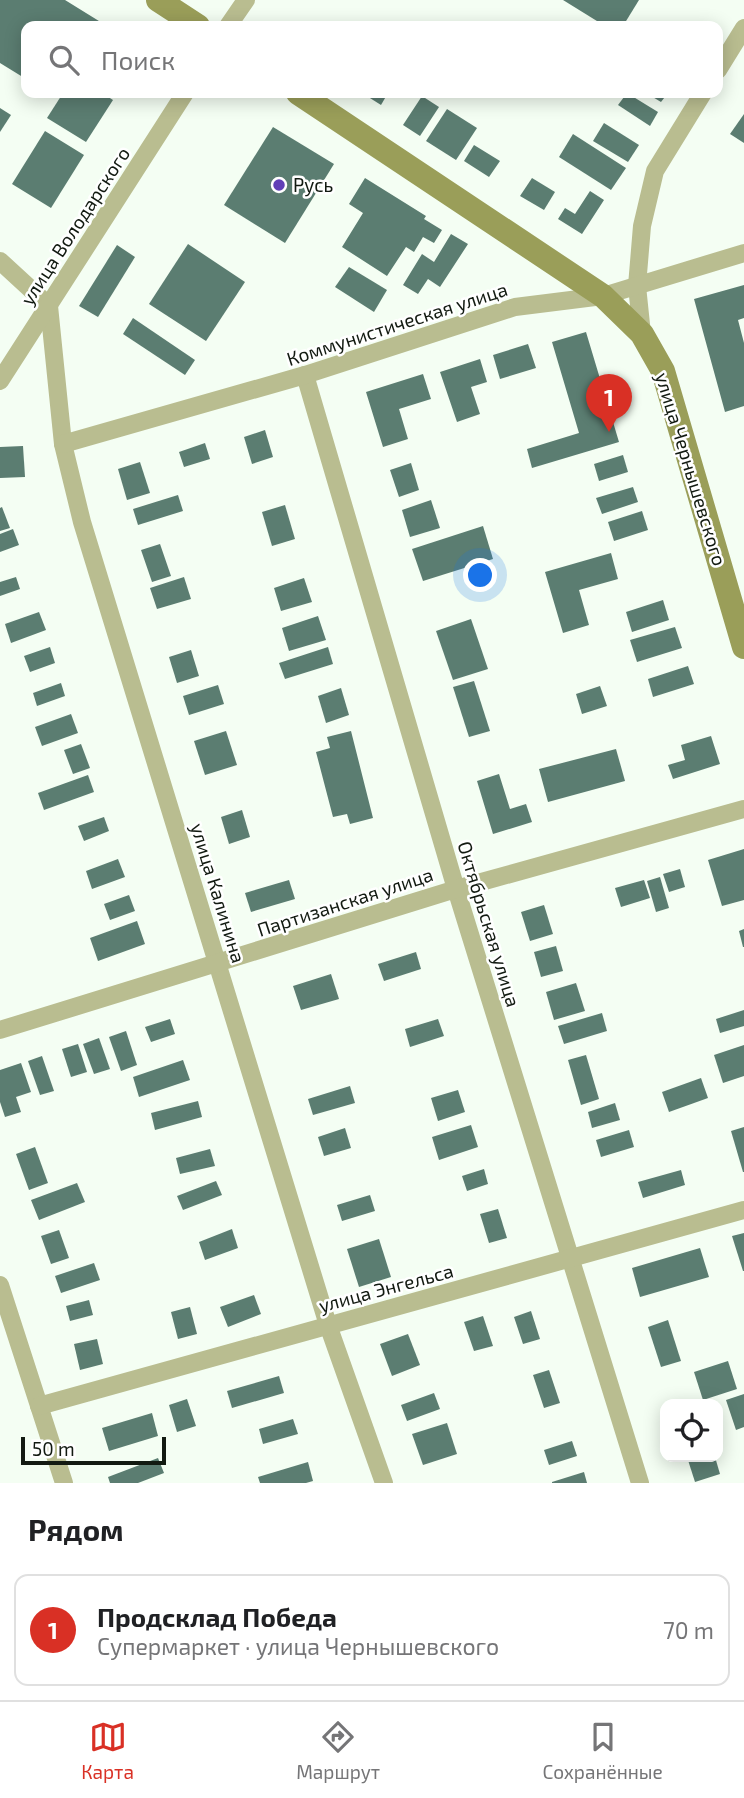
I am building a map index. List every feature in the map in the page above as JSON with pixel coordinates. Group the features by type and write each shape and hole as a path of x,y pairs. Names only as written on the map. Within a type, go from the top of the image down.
{"street":[{"path":"158,0 190,21"},
{"path":"231,21 246,0"},
{"path":"723,62 744,28"},
{"name":"улица Володарского","path":"0,382 182,98"},
{"name":"улица Чернышевского","path":"306,98 603,296 642,334 663,371 744,647"},
{"path":"642,334 637,286 642,226 655,171 700,98"},
{"name":"Коммунистическая улица","path":"64,444 305,375 515,307 603,296 744,253"},
{"path":"0,261 49,306"},
{"name":"улица Калинина","path":"49,306 64,444 82,522 328,1325 384,1483"},
{"name":"Октябрьская улица","path":"305,375 456,889 640,1483"},
{"name":"Партизанская улица","path":"0,1030 218,965 456,889 744,808"},
{"name":"улица Энгельса","path":"39,1406 744,1210"},
{"path":"0,1285 64,1483"}],"building":[{"path":"0,0 65,0 99,21 21,21 21,76 0,63"},
{"path":"563,0 639,0 626,21 597,21"},
{"path":"60,98 113,100 86,142 47,118"},
{"path":"370,98 385,98 381,105"},
{"path":"421,98 439,107 420,136 403,125"},
{"path":"623,98 635,98 658,112 650,126 618,105"},
{"path":"0,108 11,115 0,132"},
{"path":"447,109 477,128 456,160 426,141"},
{"path":"744,114 744,143 730,134"},
{"path":"604,123 639,145 628,162 593,141"},
{"name":"Русь","path":"273,127 334,164 285,243 224,205"},
{"path":"45,131 84,155 51,208 12,184"},
{"path":"573,134 626,168 611,190 559,157"},
{"path":"474,145 500,161 489,177 464,161"},
{"path":"365,178 426,216 424,219 442,230 434,243 423,237 414,252 406,247 387,276 342,247 363,213 349,204"},
{"path":"532,178 555,192 544,210 520,196"},
{"path":"590,191 604,200 582,234 558,219 565,208 575,214"},
{"path":"451,234 468,244 440,287 428,279 418,294 403,285 422,254 434,262"},
{"path":"188,244 245,282 206,341 149,304"},
{"path":"117,245 135,257 98,317 79,306"},
{"path":"349,267 387,290 374,312 335,287"},
{"path":"744,285 744,318 738,320 744,343 744,406 725,412 694,299"},
{"path":"133,318 195,360 185,375 123,334"},
{"path":"586,332 619,442 532,468 527,449 579,433 552,342"},
{"path":"528,344 536,368 500,379 493,355"},
{"path":"480,359 487,382 471,387 480,414 457,422 440,372"},
{"path":"423,374 431,399 399,409 408,439 383,447 366,392"},
{"path":"265,430 273,457 252,464 244,437"},
{"path":"205,443 210,459 184,467 179,452"},
{"path":"23,446 25,477 0,478 0,447"},
{"path":"623,455 628,472 599,481 594,464"},
{"path":"140,462 150,493 127,500 118,469"},
{"path":"411,463 419,490 399,497 390,470"},
{"path":"633,487 638,502 602,514 596,498"},
{"path":"178,495 183,511 138,525 133,509"},
{"path":"431,500 440,528 410,537 402,510"},
{"path":"285,505 295,539 272,546 262,512"},
{"path":"2,507 10,528 0,531 0,508"},
{"path":"642,511 648,530 614,541 608,522"},
{"path":"483,526 493,559 423,581 412,549"},
{"path":"13,529 19,545 0,552 0,534"},
{"path":"160,544 171,576 152,582 141,550"},
{"path":"611,553 618,579 579,590 589,625 563,633 545,572"},
{"path":"16,577 20,589 0,596 0,582"},
{"path":"184,577 191,599 157,609 150,588"},
{"path":"304,578 312,602 281,611 274,588"},
{"path":"663,600 669,620 632,632 626,612"},
{"path":"39,612 46,630 11,643 5,624"},
{"path":"318,616 326,640 289,651 282,628"},
{"path":"471,619 488,669 453,680 436,631"},
{"path":"675,627 682,648 637,662 630,640"},
{"path":"50,647 55,663 30,672 24,656"},
{"path":"328,647 333,664 285,679 279,663"},
{"path":"191,650 199,676 177,683 169,657"},
{"path":"688,666 694,684 653,697 648,679"},
{"path":"474,681 490,731 469,737 453,687"},
{"path":"61,683 65,696 37,706 33,693"},
{"path":"218,685 224,704 189,715 183,696"},
{"path":"600,686 607,706 582,714 576,694"},
{"path":"341,688 349,715 326,723 318,696"},
{"path":"71,714 78,733 42,746 35,727"},
{"path":"226,731 237,765 205,775 194,741"},
{"path":"351,731 373,818 350,824 347,814 333,817 316,752 330,748 327,737"},
{"path":"711,736 720,764 673,779 668,765 685,760 681,745"},
{"path":"81,744 90,768 73,774 64,750"},
{"path":"616,749 625,781 548,802 539,769"},
{"path":"499,774 510,809 526,804 532,822 493,834 477,781"},
{"path":"88,775 94,792 44,810 38,793"},
{"path":"242,810 250,837 229,844 221,817"},
{"path":"104,817 109,831 84,841 78,826"},
{"path":"744,849 744,900 722,906 708,860"},
{"path":"118,859 125,877 92,889 86,871"},
{"path":"680,869 685,887 669,892 663,874"},
{"path":"660,877 669,908 656,912 647,881"},
{"path":"289,880 295,899 251,912 245,893"},
{"path":"644,880 650,898 621,907 615,888"},
{"path":"129,895 135,911 110,920 104,904"},
{"path":"544,905 553,934 530,941 521,912"},
{"path":"137,921 145,944 98,961 90,938"},
{"path":"744,929 744,947 743,947 739,931"},
{"path":"556,946 563,971 541,977 534,952"},
{"path":"416,952 421,969 384,981 378,964"},
{"path":"331,974 339,999 301,1010 293,986"},
{"path":"576,983 585,1011 554,1020 546,992"},
{"path":"744,1010 744,1026 720,1033 716,1019"},
{"path":"602,1013 607,1031 564,1044 558,1026"},
{"path":"170,1019 175,1034 151,1042 145,1027"},
{"path":"438,1019 444,1036 410,1047 405,1029"},
{"path":"126,1031 137,1065 121,1071 109,1037"},
{"path":"99,1038 110,1069 94,1074 83,1044"},
{"path":"78,1044 87,1072 71,1077 62,1049"},
{"path":"744,1045 744,1076 723,1083 714,1055"},
{"path":"586,1055 599,1099 581,1105 568,1060"},
{"path":"42,1056 54,1091 40,1095 28,1061"},
{"path":"183,1060 190,1080 139,1097 133,1077"},
{"path":"21,1063 31,1092 16,1097 21,1112 5,1117 0,1102 0,1070"},
{"path":"701,1078 708,1098 669,1112 662,1092"},
{"path":"350,1086 355,1103 313,1115 308,1099"},
{"path":"458,1090 465,1112 438,1121 431,1098"},
{"path":"198,1101 202,1117 155,1130 151,1113"},
{"path":"615,1103 620,1120 592,1128 588,1112"},
{"path":"471,1125 478,1147 439,1160 432,1137"},
{"path":"744,1127 744,1172 743,1172 731,1131"},
{"path":"345,1128 351,1148 324,1156 318,1137"},
{"path":"629,1130 634,1147 601,1157 596,1140"},
{"path":"35,1147 48,1183 29,1190 16,1154"},
{"path":"210,1149 215,1166 180,1174 176,1158"},
{"path":"484,1169 488,1184 467,1191 462,1176"},
{"path":"681,1170 685,1185 643,1198 638,1182"},
{"path":"216,1181 222,1195 183,1210 177,1196"},
{"path":"77,1183 85,1202 39,1220 31,1200"},
{"path":"370,1195 375,1211 342,1221 337,1205"},
{"path":"498,1209 507,1238 489,1243 480,1214"},
{"path":"232,1229 238,1248 205,1260 199,1242"},
{"path":"59,1230 69,1258 51,1264 41,1236"},
{"path":"744,1233 744,1271 743,1271 732,1236"},
{"path":"379,1239 391,1277 359,1287 347,1249"},
{"path":"700,1248 709,1277 640,1297 632,1268"},
{"path":"94,1263 100,1280 61,1293 55,1276"},
{"path":"254,1295 261,1314 228,1327 220,1307"},
{"path":"89,1300 93,1315 70,1321 66,1306"},
{"path":"190,1307 197,1334 178,1339 171,1312"},
{"path":"531,1311 540,1339 523,1344 514,1317"},
{"path":"483,1316 493,1346 474,1351 464,1322"},
{"path":"668,1320 681,1361 661,1367 648,1327"},
{"path":"408,1334 420,1365 392,1376 380,1344"},
{"path":"97,1339 103,1364 80,1370 74,1344"},
{"path":"728,1361 737,1389 703,1399 694,1372"},
{"path":"549,1370 560,1403 544,1408 533,1375"},
{"path":"279,1376 284,1393 232,1408 227,1391"},
{"path":"434,1393 440,1409 407,1421 401,1405"},
{"path":"744,1394 744,1427 736,1430 726,1400"},
{"path":"187,1399 196,1426 177,1432 169,1405"},
{"path":"152,1413 158,1436 109,1451 102,1428"},
{"path":"293,1419 298,1434 263,1444 259,1429"},
{"path":"447,1423 457,1454 423,1465 412,1434"},
{"path":"572,1441 577,1456 549,1465 544,1450"},
{"path":"158,1458 164,1473 138,1483 110,1483 108,1477"},
{"path":"308,1462 313,1481 260,1483 258,1477"},
{"path":"689,1462 716,1462 720,1474 695,1482"},
{"path":"584,1472 587,1483 552,1483 552,1482"}],"place":[{"name":"Русь","path":"279,185"},
{"name":"Продсклад Победа","path":"609,432"}]}
